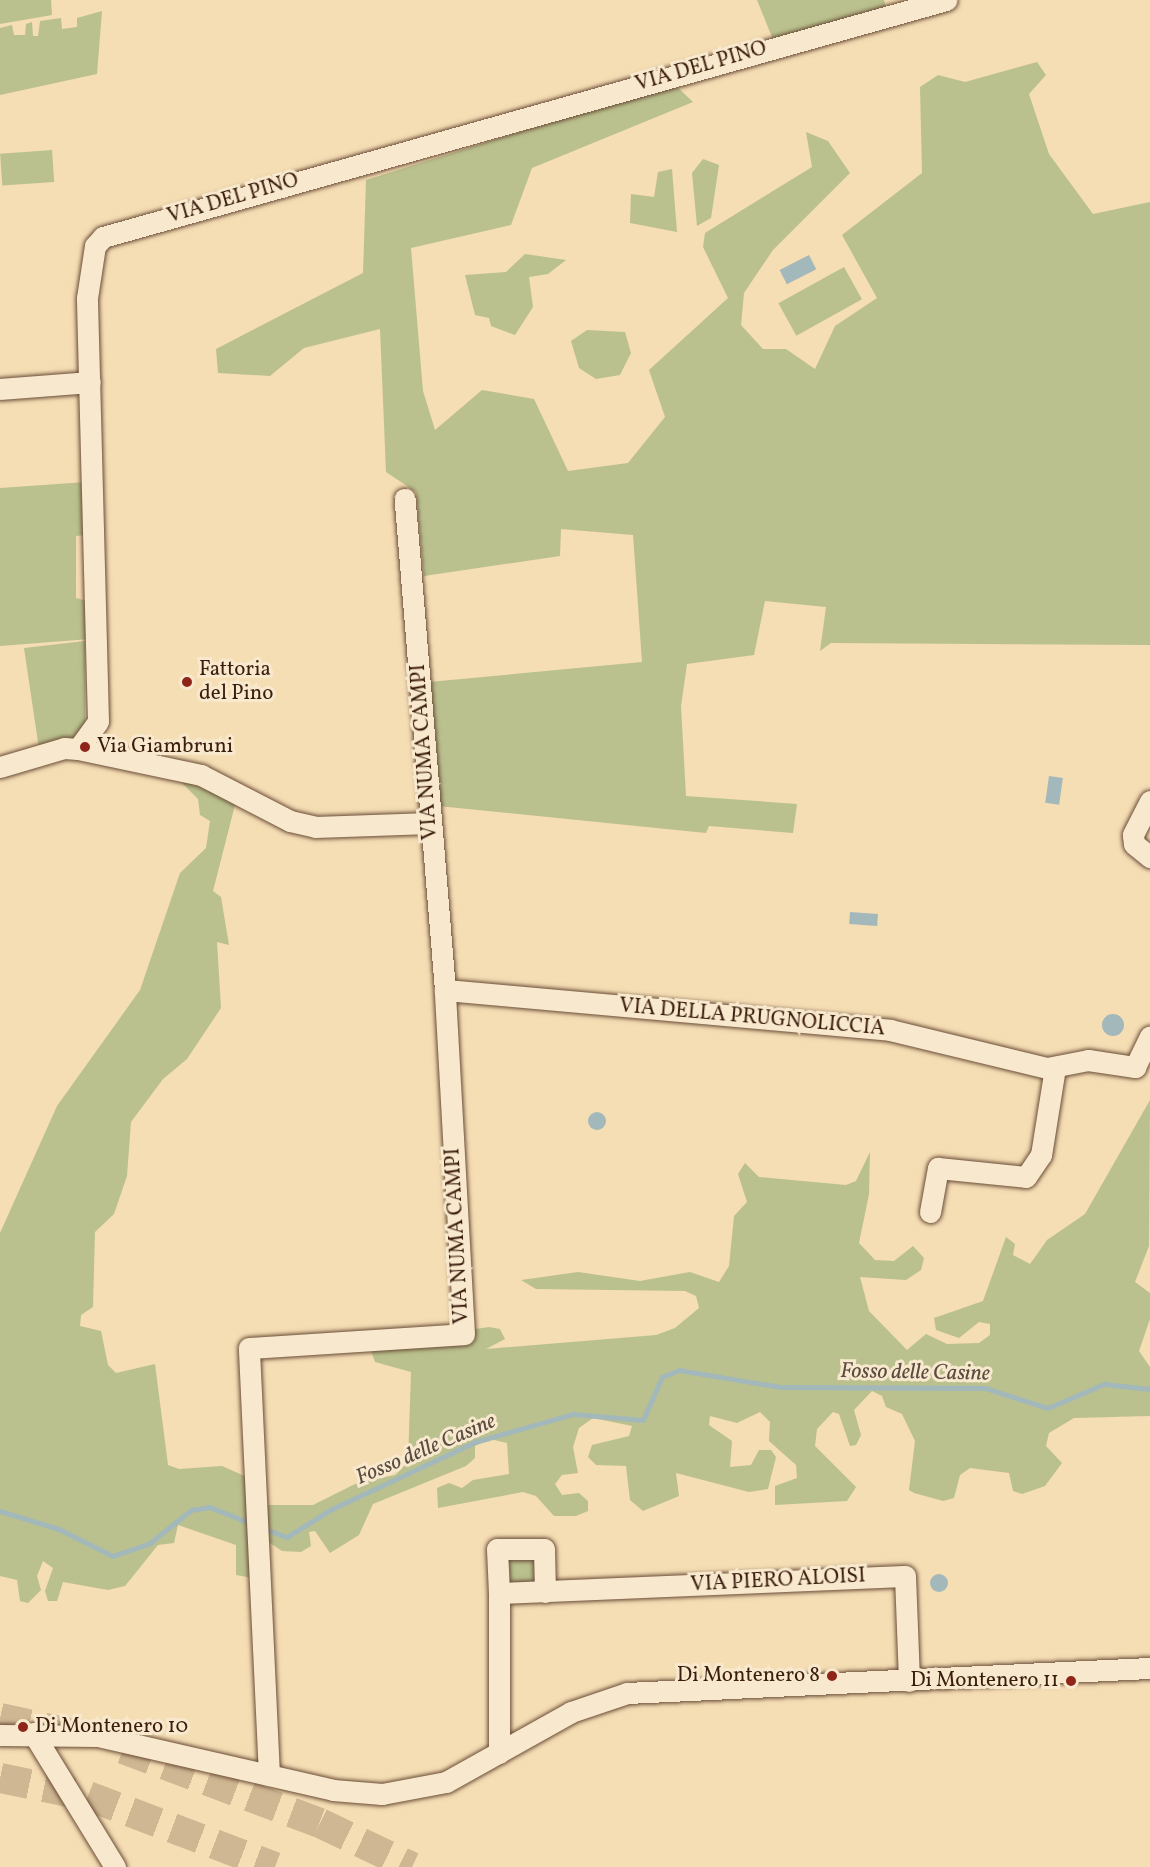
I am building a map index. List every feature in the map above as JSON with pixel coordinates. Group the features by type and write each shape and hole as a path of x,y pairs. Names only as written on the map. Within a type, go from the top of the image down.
{"street":[{"name":"VIA DEL PINO","path":"78,749 98,721 99,703 90,382 90,263 94,246 112,232 946,0"},
{"path":"0,389 90,382"},
{"name":"VIA NUMA CAMPI","path":"269,1775 249,1348 464,1334 445,990 405,499"},
{"path":"0,767 64,748 78,749 201,775 290,821 315,827 430,823"},
{"path":"1150,801 1133,835 1134,844 1150,857"},
{"name":"VIA DELLA PRUGNOLICCIA","path":"445,990 890,1030 1055,1068 1088,1060 1136,1067 1150,1036"},
{"path":"930,1212 938,1168 1026,1177 1041,1155 1055,1068"},
{"path":"499,1753 497,1549 543,1549 545,1592"},
{"name":"VIA PIERO ALOISI","path":"499,1593 905,1576 909,1681"},
{"path":"0,1735 33,1733 118,1739 333,1790 397,1793 446,1782 571,1712 627,1693 1150,1668"},
{"path":"33,1733 115,1867"}],"green space":[{"path":"0,0 51,0 52,15 0,24"},
{"path":"757,0 884,0 887,13 776,47"},
{"path":"102,11 97,74 0,95 0,28 12,25 14,35 25,35 26,24 32,22 33,36 38,36 40,21 61,18 62,29 77,27 77,18"},
{"path":"1037,62 1046,75 1029,94 1049,154 1093,214 1150,202 1150,645 831,643 820,651 826,607 765,601 754,655 687,664 681,706 686,796 797,804 793,833 709,826 706,833 438,806 429,682 642,662 633,535 561,529 560,556 424,576 416,492 386,472 380,329 304,348 270,376 218,373 216,349 363,273 366,180 674,84 693,102 532,168 511,225 411,248 423,391 435,430 482,390 534,399 568,471 628,463 665,417 649,370 728,298 703,247 705,233 812,167 806,132 828,141 850,173 773,250 744,293 741,325 763,349 786,349 815,369 835,326 877,298 842,235 922,173 920,87 938,75 965,82"},
{"path":"52,150 54,182 2,186 0,154"},
{"path":"703,159 719,165 711,218 697,226 692,173"},
{"path":"672,169 677,232 630,223 631,194 654,197 658,172"},
{"path":"525,254 566,260 548,274 529,277 533,307 515,335 491,326 489,318 475,315 465,275 506,272"},
{"path":"844,267 862,299 796,336 778,303"},
{"path":"587,330 625,332 631,353 620,375 596,379 579,368 571,341"},
{"path":"86,482 87,535 76,536 76,598 87,601 90,639 0,646 0,488"},
{"path":"85,641 85,726 70,742 39,749 24,648"},
{"path":"178,779 236,801 213,891 221,897 229,945 217,942 221,1008 187,1059 163,1079 131,1122 127,1176 114,1214 95,1232 93,1307 81,1315 80,1326 101,1331 108,1365 116,1373 155,1364 168,1465 179,1469 222,1466 249,1478 253,1578 236,1575 236,1545 178,1525 174,1543 158,1545 125,1586 108,1590 63,1582 57,1601 48,1601 45,1591 53,1568 43,1561 37,1576 41,1590 28,1603 20,1601 17,1580 0,1576 0,1233 57,1106 140,990 180,873 206,848 210,821 200,815 198,799"},
{"path":"1150,1100 1149,1246 1135,1282 1150,1293 1150,1319 1139,1351 1150,1367 1150,1416 1074,1418 1049,1433 1046,1446 1062,1463 1045,1486 1022,1494 1013,1491 1009,1473 970,1468 960,1475 954,1498 943,1501 914,1493 909,1490 915,1441 902,1414 886,1407 882,1396 872,1391 854,1410 861,1435 856,1445 850,1446 839,1414 833,1412 817,1429 815,1446 856,1487 847,1501 775,1505 775,1486 797,1478 796,1465 769,1441 770,1422 760,1412 737,1423 710,1416 709,1425 732,1441 730,1467 751,1465 759,1450 771,1450 776,1457 768,1489 749,1492 676,1473 679,1496 643,1511 630,1500 626,1466 596,1465 588,1457 592,1445 629,1436 632,1426 593,1418 579,1428 573,1447 578,1473 562,1475 555,1484 562,1495 579,1493 588,1501 588,1511 576,1516 554,1516 536,1496 523,1492 438,1508 437,1488 449,1483 462,1488 473,1480 509,1474 507,1443 490,1439 475,1446 475,1458 466,1466 373,1504 359,1535 330,1553 315,1531 309,1532 311,1546 301,1552 282,1551 267,1541 264,1505 313,1505 357,1483 395,1475 408,1462 411,1372 375,1362 369,1345 489,1327 500,1329 505,1339 486,1349 656,1335 675,1328 699,1308 696,1296 685,1291 536,1289 521,1280 578,1272 640,1281 690,1272 719,1282 729,1266 734,1216 747,1202 738,1174 745,1163 759,1177 846,1185 856,1181 870,1152 869,1194 859,1243 875,1260 894,1261 913,1246 924,1258 921,1270 906,1280 860,1277 869,1311 907,1350 926,1334 947,1344 979,1343 990,1335 990,1324 979,1322 959,1338 936,1330 934,1318 983,1301 1006,1237 1015,1244 1013,1255 1030,1264 1047,1240 1085,1214"},
{"path":"537,1553 538,1582 510,1583 509,1554"}],"shaded area":[{"path":"809,255 816,269 787,284 780,270"},
{"path":"1049,776 1063,778 1059,805 1045,803"},
{"path":"850,912 878,914 877,926 849,924"},
{"path":"1113,1014 1121,1017 1124,1025 1121,1033 1113,1036 1105,1033 1102,1025 1105,1017"},
{"path":"593,1112 601,1112 606,1117 604,1128 593,1130 588,1125 588,1117"},
{"path":"939,1574 945,1577 948,1583 945,1589 939,1592 933,1589 930,1583 933,1577"}],"waterway":[{"name":"Fosso delle Casine","path":"263,1528 287,1537 332,1509 475,1442 573,1414 643,1420 662,1377 679,1370 781,1387 985,1388 1048,1408 1104,1384 1150,1389"},
{"name":"Fosso delle Casine","path":"0,1511 59,1529 113,1556 150,1543 191,1510 210,1507 250,1523"}],"tunnel":[{"path":"0,1718 69,1733"},
{"path":"123,1749 320,1823 412,1867"},
{"path":"0,1778 88,1796 275,1867"}],"place":[{"name":"Fattoria del Pino","path":"187,682"},
{"name":"Via Giambruni","path":"85,747"},
{"name":"Di Montenero 8","path":"832,1676"},
{"name":"Di Montenero 11","path":"1071,1681"},
{"name":"Di Montenero 10","path":"23,1727"}]}
